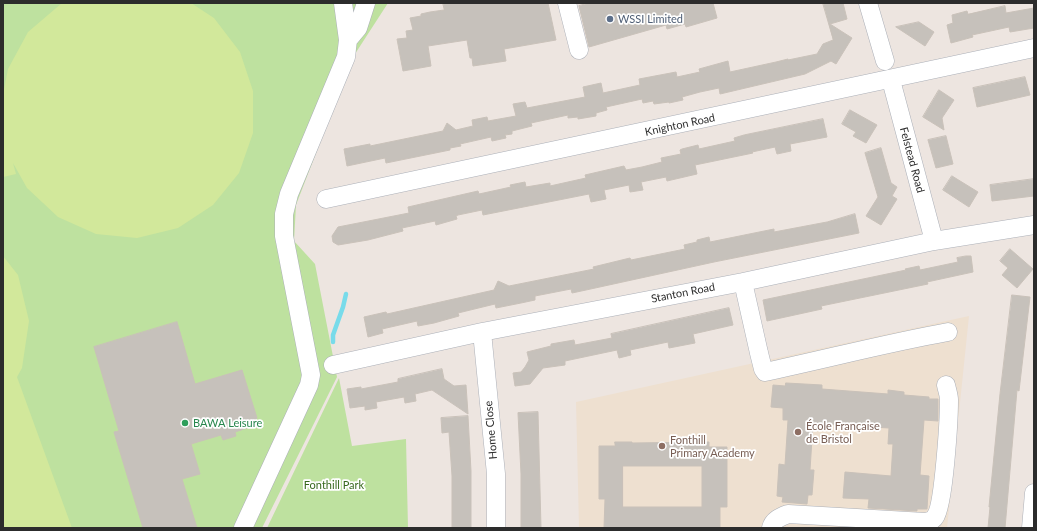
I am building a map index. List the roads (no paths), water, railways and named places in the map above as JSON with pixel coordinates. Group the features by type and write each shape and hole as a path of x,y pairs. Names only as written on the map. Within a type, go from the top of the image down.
{"street":[{"path":"243,528 310,380 310,370 284,236 284,214 289,194 346,57 348,40 343,3"},
{"path":"348,40 358,28 366,3"},
{"path":"567,3 579,50"},
{"path":"868,3 885,61"},
{"name":"Knighton Road","path":"326,199 891,80 1034,48"},
{"name":"Felstead Road","path":"891,80 934,240"},
{"name":"Stanton Road","path":"333,365 482,332 743,282 934,240 1034,225"},
{"path":"743,282 760,358 765,372 842,356 901,341 948,332"},
{"name":"Home Close","path":"482,332 496,474 496,528"},
{"path":"771,528 772,524 779,517 788,514 924,522 932,520 939,510 943,482 949,398 946,385"},
{"path":"1031,528 1034,493"}],"waterway":[{"path":"333,342 333,335 346,294"}],"place":[{"name":"WSSI Limited","path":"610,19"},
{"name":"BAWA Leisure","path":"185,423"},
{"name":"École Française de Bristol","path":"798,432"},
{"name":"Fonthill Primary Academy","path":"662,446"}],"park label":[{"name":"Fonthill Park","path":"334,485"}]}
